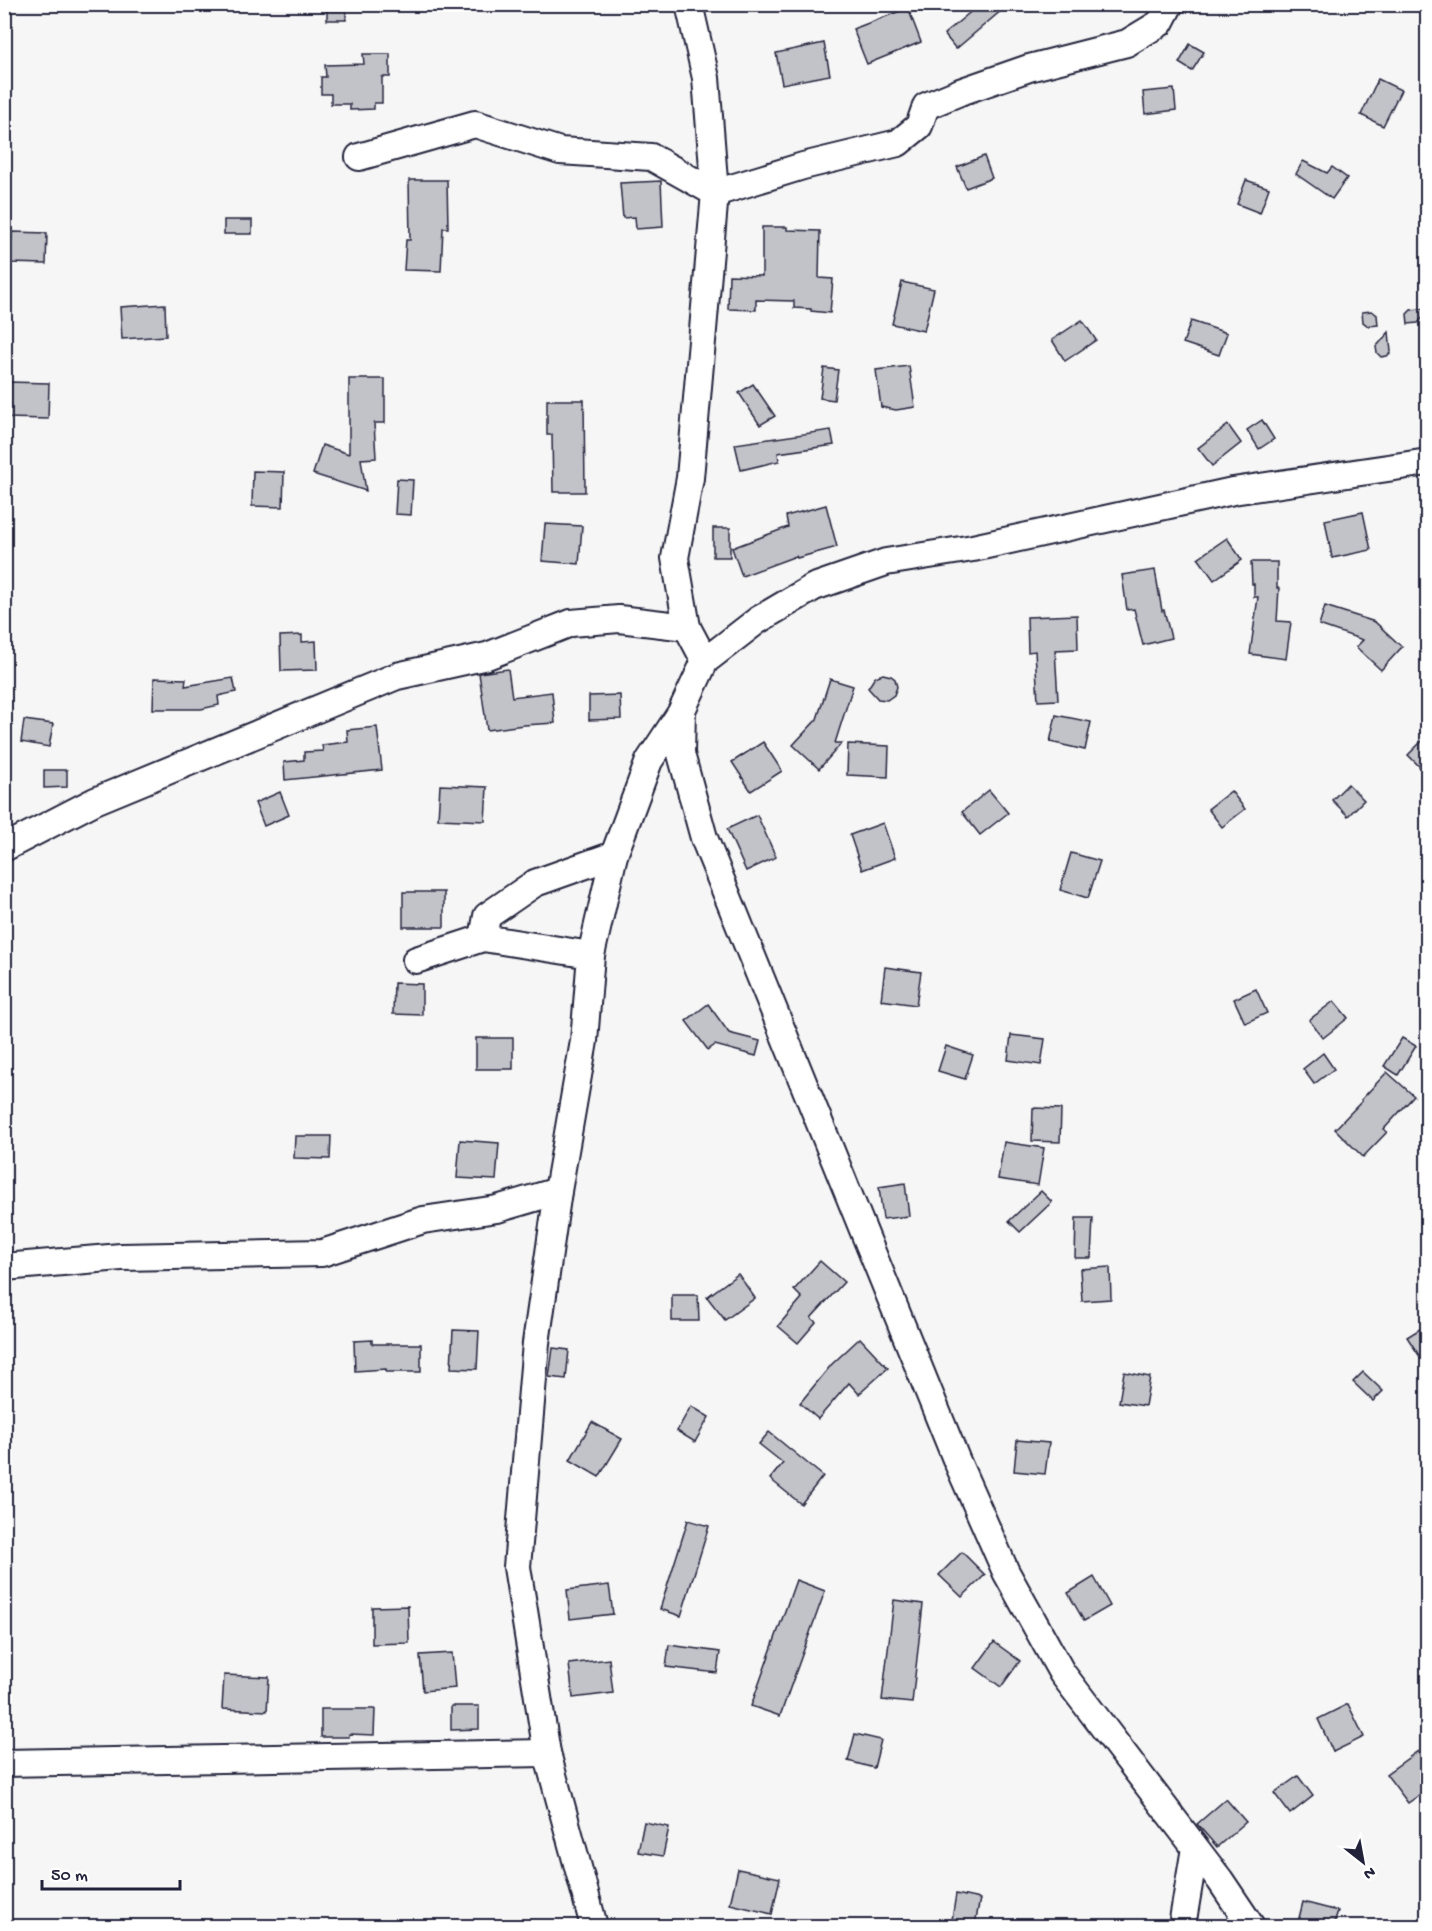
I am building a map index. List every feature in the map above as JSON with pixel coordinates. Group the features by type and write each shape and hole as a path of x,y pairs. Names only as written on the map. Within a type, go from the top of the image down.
{"street":[{"path":"689,4 706,78 715,194 690,478 675,558 687,627 705,661"},
{"path":"359,157 475,124 560,151 651,157 715,194 803,166 898,143 919,126 926,106 1029,68 1127,43 1160,23 1170,4"},
{"path":"594,1926 547,1753 517,1567 536,1343 558,1191 584,1041 591,955 614,855 649,761 682,710 705,661 758,620 814,586 886,562 973,548 1233,491 1428,462"},
{"path":"4,848 95,801 397,676 487,656 571,623 619,619 687,627"},
{"path":"682,710 681,754 704,838 956,1459 1006,1572 1062,1673 1220,1880 1251,1926"},
{"path":"483,938 487,916 535,884 614,855"},
{"path":"416,960 483,938 591,955"},
{"path":"4,1267 121,1257 322,1253 423,1220 497,1209 558,1191"},
{"path":"4,1763 547,1753"},
{"path":"1182,1926 1195,1848"}],"building":[{"path":"327,4 346,4 346,20 327,20"},
{"path":"980,4 1009,4 956,49 944,34"},
{"path":"908,8 921,42 867,64 853,29"},
{"path":"824,43 830,75 782,84 776,53"},
{"path":"1190,44 1204,52 1192,71 1179,63"},
{"path":"363,54 390,54 390,77 382,77 382,103 374,103 374,109 350,110 350,104 331,104 331,94 321,94 321,77 326,77 325,65 364,64"},
{"path":"1378,79 1401,90 1383,126 1361,115"},
{"path":"1174,89 1176,110 1145,114 1143,92"},
{"path":"984,156 992,178 966,188 957,167"},
{"path":"1303,161 1327,173 1332,167 1347,178 1332,199 1296,174"},
{"path":"409,180 447,180 448,228 443,228 441,271 404,270 406,240 410,240"},
{"path":"1246,180 1269,188 1260,213 1237,204"},
{"path":"661,181 663,227 636,229 635,217 623,218 620,183"},
{"path":"224,220 252,220 252,234 224,234"},
{"path":"762,227 820,231 819,278 833,279 830,313 794,308 794,301 756,300 756,310 728,309 729,275 762,276"},
{"path":"12,232 47,233 46,264 10,263"},
{"path":"902,282 934,289 924,331 892,324"},
{"path":"165,304 166,336 122,339 120,307"},
{"path":"1428,308 1428,312 1418,323 1408,324 1407,314 1411,310"},
{"path":"1372,311 1377,315 1378,325 1368,326 1363,322 1362,312"},
{"path":"1082,320 1096,340 1065,361 1052,340"},
{"path":"1191,321 1227,333 1219,355 1183,343"},
{"path":"1389,332 1391,352 1381,357 1376,347"},
{"path":"909,366 915,407 896,410 881,407 876,370"},
{"path":"824,368 838,370 834,400 820,398"},
{"path":"349,379 385,379 385,423 374,423 376,458 361,459 366,491 313,474 322,445 349,454"},
{"path":"7,382 49,383 48,419 6,418"},
{"path":"753,384 775,416 760,425 739,393"},
{"path":"547,400 584,400 585,492 553,492 552,435 547,435"},
{"path":"1262,420 1274,439 1259,449 1247,430"},
{"path":"1228,425 1241,443 1212,466 1198,448"},
{"path":"831,430 834,445 778,453 779,461 741,470 735,444"},
{"path":"253,471 284,472 283,507 252,506"},
{"path":"397,479 413,480 411,515 395,514"},
{"path":"826,505 837,547 797,558 796,556 742,576 732,548 788,527 786,516"},
{"path":"1363,512 1371,550 1332,558 1325,520"},
{"path":"545,524 582,526 579,564 542,561"},
{"path":"713,528 730,528 730,557 713,557"},
{"path":"1227,538 1242,560 1214,580 1198,558"},
{"path":"1251,562 1277,562 1277,588 1279,588 1277,621 1291,622 1286,659 1250,654 1258,597 1254,597"},
{"path":"1155,570 1162,611 1164,610 1171,638 1143,645 1134,609 1127,610 1122,575"},
{"path":"1325,606 1375,622 1402,647 1381,670 1356,647 1363,640 1319,625"},
{"path":"1077,615 1078,649 1055,650 1058,700 1038,701 1035,651 1028,652 1027,617"},
{"path":"302,635 302,642 316,641 317,670 281,671 280,636"},
{"path":"508,669 512,697 552,692 555,723 487,730 479,673"},
{"path":"883,674 895,679 897,687 894,695 887,700 878,699 868,688 875,677"},
{"path":"154,678 186,679 185,686 233,678 236,692 218,696 219,705 201,709 153,709"},
{"path":"830,679 853,686 835,743 842,743 819,769 793,745 817,719"},
{"path":"620,695 621,719 589,720 589,696"},
{"path":"1056,715 1091,722 1085,750 1050,742"},
{"path":"24,720 53,724 49,747 21,742"},
{"path":"377,727 382,770 285,780 284,762 304,760 304,752 323,751 322,745 348,742 347,730"},
{"path":"1428,735 1428,775 1408,755"},
{"path":"763,742 782,771 751,791 732,762"},
{"path":"848,744 889,746 888,777 847,775"},
{"path":"44,770 67,770 67,787 44,788"},
{"path":"1348,784 1364,800 1348,816 1332,800"},
{"path":"440,785 487,787 485,821 438,819"},
{"path":"989,790 1008,813 980,835 962,812"},
{"path":"1231,791 1245,809 1222,827 1208,809"},
{"path":"280,792 289,815 264,826 255,803"},
{"path":"757,815 776,857 746,871 727,829"},
{"path":"883,823 895,858 862,870 850,835"},
{"path":"1071,853 1100,861 1088,898 1060,890"},
{"path":"403,892 444,892 444,927 403,927"},
{"path":"885,967 921,972 916,1005 881,1000"},
{"path":"394,983 422,984 422,1015 393,1014"},
{"path":"1256,989 1267,1013 1245,1023 1234,999"},
{"path":"1334,1001 1348,1018 1323,1038 1309,1020"},
{"path":"708,1004 729,1033 760,1041 756,1056 715,1045 708,1050 686,1021"},
{"path":"1011,1035 1045,1039 1041,1065 1008,1060"},
{"path":"476,1038 513,1038 513,1069 476,1069"},
{"path":"1402,1038 1416,1046 1398,1075 1384,1066"},
{"path":"946,1046 973,1055 965,1079 938,1071"},
{"path":"1323,1053 1334,1069 1314,1084 1303,1069"},
{"path":"1387,1072 1414,1096 1384,1129 1387,1132 1363,1157 1335,1129"},
{"path":"1033,1108 1061,1109 1060,1142 1032,1141"},
{"path":"295,1136 331,1136 330,1159 294,1158"},
{"path":"460,1140 499,1143 496,1180 457,1178"},
{"path":"1004,1142 1044,1148 1038,1185 998,1179"},
{"path":"905,1183 909,1216 883,1219 879,1187"},
{"path":"1041,1191 1052,1202 1020,1232 1009,1221"},
{"path":"1076,1218 1093,1218 1091,1258 1075,1258"},
{"path":"820,1261 844,1282 811,1318 816,1322 798,1343 778,1326 802,1298 794,1290"},
{"path":"1110,1267 1111,1299 1082,1301 1080,1269"},
{"path":"738,1274 755,1298 725,1320 707,1297"},
{"path":"672,1295 698,1295 699,1321 672,1321"},
{"path":"1428,1324 1428,1369 1407,1337"},
{"path":"453,1330 479,1331 477,1369 451,1368"},
{"path":"860,1338 888,1368 859,1394 849,1383 818,1419 800,1403 832,1364"},
{"path":"372,1340 372,1344 421,1344 421,1372 386,1372 386,1369 355,1371 354,1341"},
{"path":"553,1348 569,1350 566,1379 549,1377"},
{"path":"1124,1372 1150,1377 1145,1406 1119,1402"},
{"path":"1363,1372 1383,1391 1373,1401 1353,1382"},
{"path":"691,1406 709,1417 695,1442 677,1431"},
{"path":"592,1422 622,1439 599,1477 570,1460"},
{"path":"769,1432 823,1476 801,1504 770,1479 783,1463 759,1444"},
{"path":"1017,1440 1049,1443 1045,1474 1014,1471"},
{"path":"688,1520 709,1526 681,1616 660,1609"},
{"path":"962,1552 985,1575 962,1597 939,1575"},
{"path":"1094,1577 1110,1606 1084,1621 1068,1593"},
{"path":"796,1580 825,1591 780,1716 751,1706"},
{"path":"609,1585 613,1614 570,1619 567,1590"},
{"path":"894,1600 923,1604 912,1703 882,1700"},
{"path":"408,1606 409,1643 372,1644 372,1607"},
{"path":"994,1642 1020,1661 1001,1687 975,1668"},
{"path":"669,1645 720,1652 717,1673 666,1667"},
{"path":"452,1653 455,1688 423,1691 420,1655"},
{"path":"609,1659 613,1693 573,1698 569,1664"},
{"path":"224,1675 269,1677 267,1711 222,1709"},
{"path":"1348,1704 1364,1737 1333,1752 1318,1719"},
{"path":"451,1706 479,1706 479,1729 451,1730"},
{"path":"321,1709 375,1709 374,1735 349,1734 349,1737 321,1737"},
{"path":"855,1734 881,1740 874,1768 848,1761"},
{"path":"1418,1751 1428,1764 1428,1789 1408,1803 1386,1774"},
{"path":"1298,1776 1313,1796 1290,1814 1274,1793"},
{"path":"1226,1799 1246,1822 1217,1847 1197,1824"},
{"path":"644,1822 669,1827 663,1856 638,1852"},
{"path":"738,1869 780,1878 772,1914 730,1904"},
{"path":"956,1894 980,1899 975,1924 952,1920"},
{"path":"1303,1902 1338,1911 1333,1926 1297,1926"}]}
